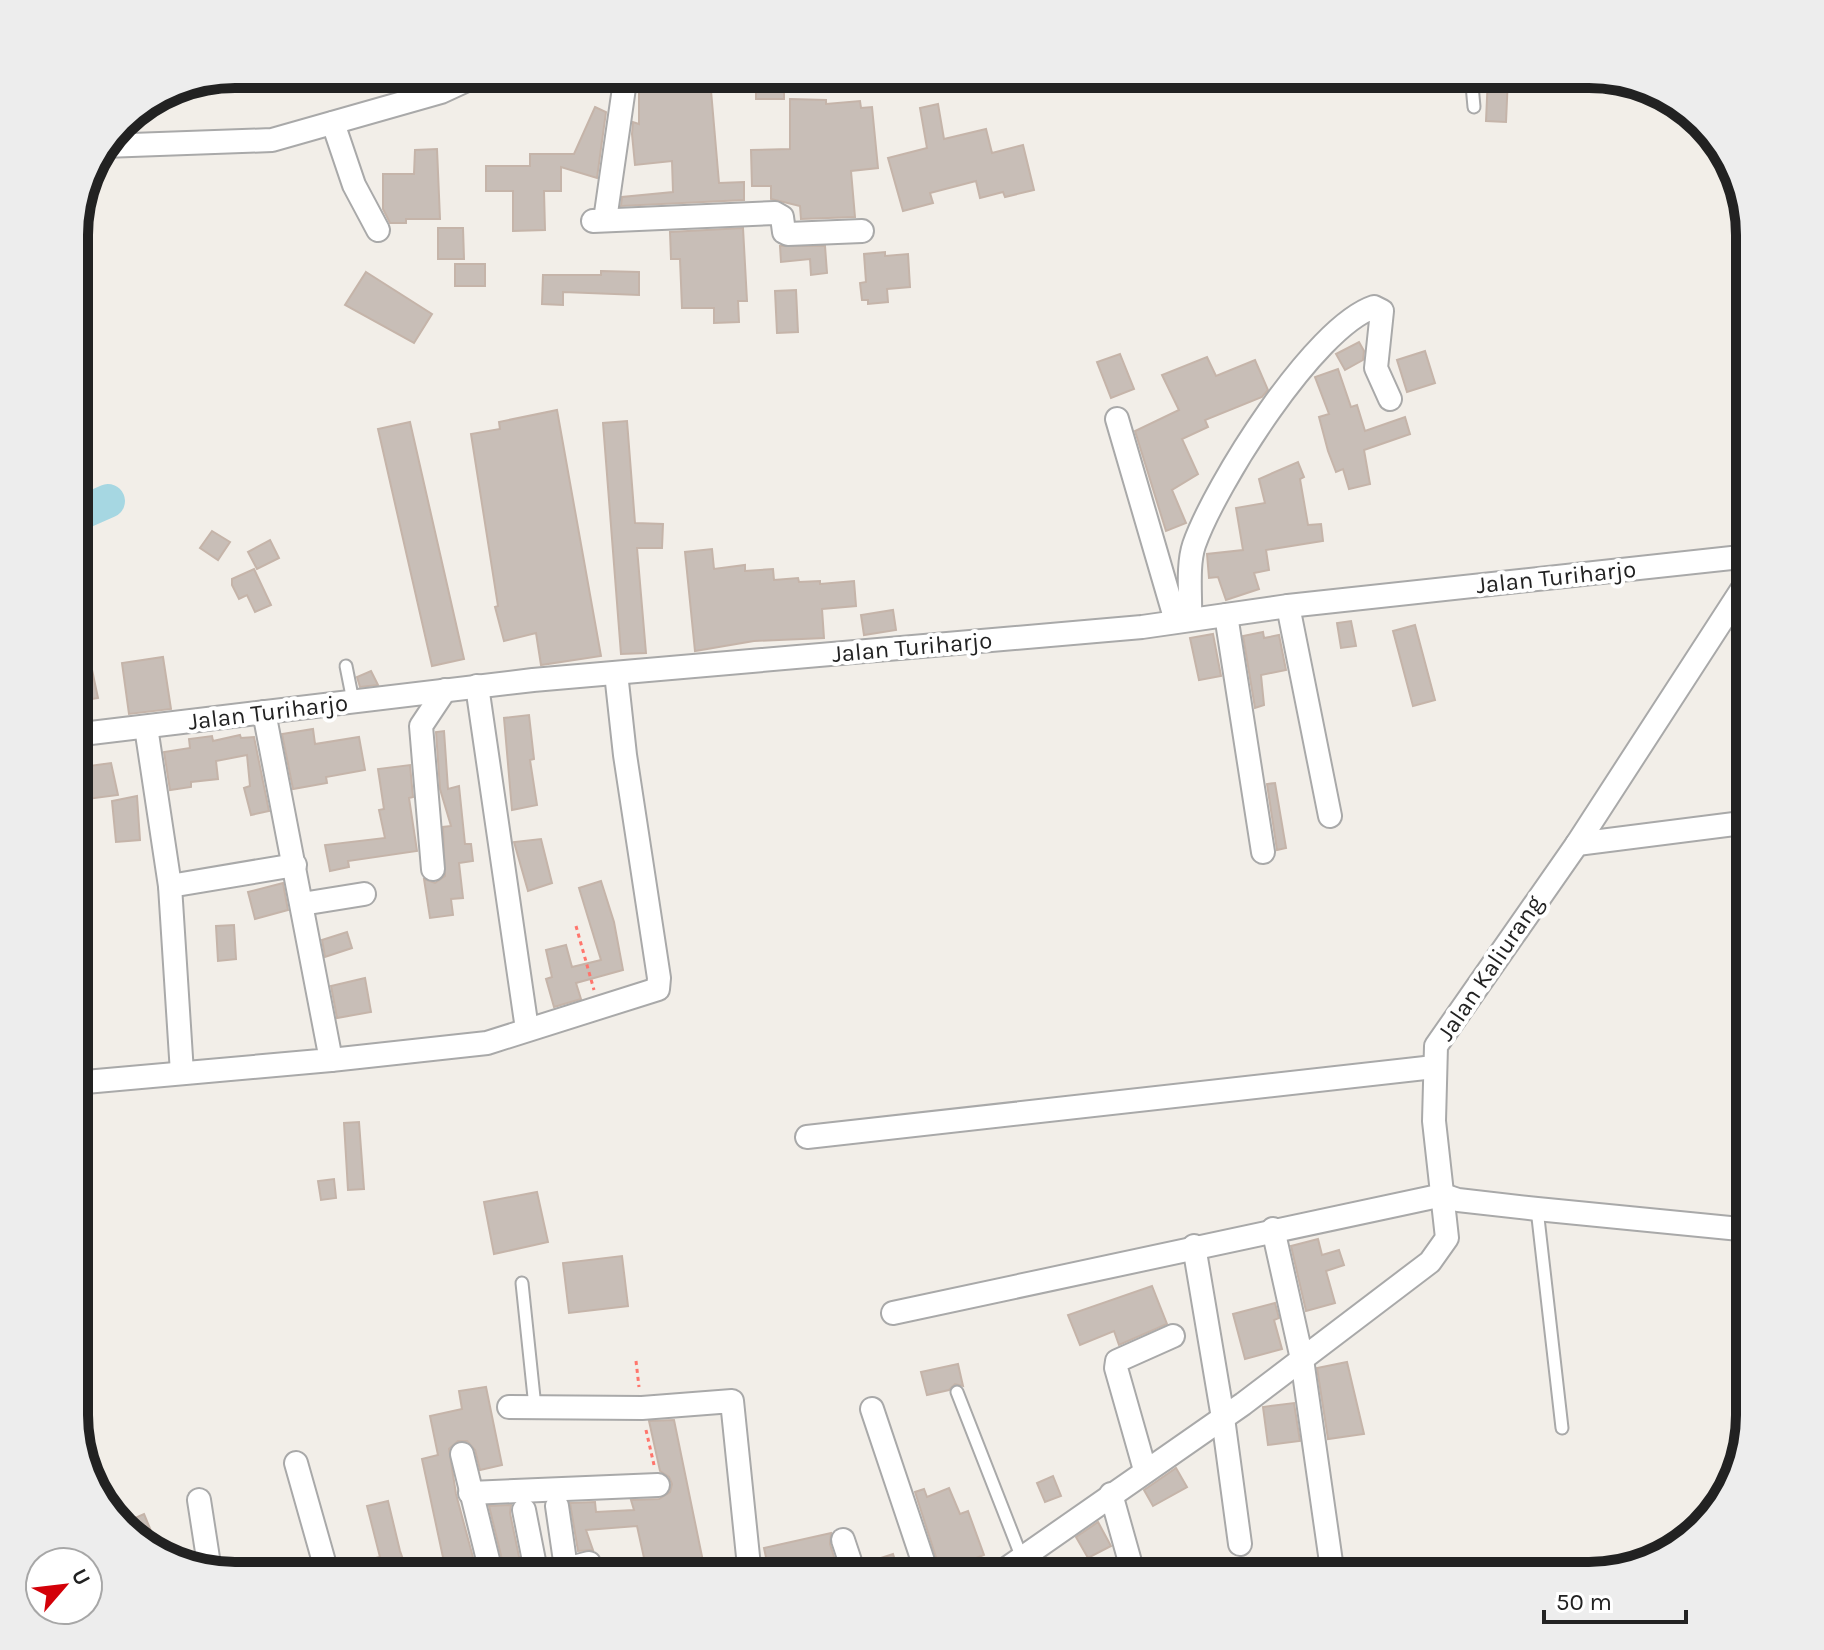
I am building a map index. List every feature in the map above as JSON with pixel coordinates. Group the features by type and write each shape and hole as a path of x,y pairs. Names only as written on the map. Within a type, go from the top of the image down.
{"street":[{"path":"118,145 272,140 336,133 450,88"},
{"path":"623,88 599,221 775,213 782,217 788,234 862,231"},
{"path":"336,133 354,185 378,230"},
{"path":"1183,620 1193,547 1224,485 1276,402 1334,332 1374,307 1382,311 1384,321 1375,354 1376,368 1390,399"},
{"path":"1117,419 1183,620"},
{"name":"Jalan Turiharjo","path":"88,733 477,686 1142,627 1288,606 1736,558"},
{"name":"Jalan Kaliurang","path":"1032,1562 1111,1494 1223,1418 1430,1262 1447,1238 1434,1121 1436,1046 1577,844 1736,599"},
{"path":"1288,606 1330,816"},
{"path":"1226,615 1263,852"},
{"path":"88,1082 487,1043 656,991 659,978 625,755 616,673"},
{"path":"477,686 527,1029"},
{"path":"433,869 421,726 445,690"},
{"path":"264,712 331,1060"},
{"path":"146,727 170,886 182,1073"},
{"path":"1577,844 1736,824"},
{"path":"170,886 295,865"},
{"path":"302,904 364,894"},
{"path":"807,1137 1434,1067"},
{"path":"893,1313 1273,1229 1443,1195 1458,1200 1736,1232"},
{"path":"1273,1229 1302,1359 1331,1562"},
{"path":"1194,1246 1223,1418 1240,1544"},
{"path":"1145,1470 1116,1368 1117,1361 1173,1336"},
{"path":"509,1407 642,1408 732,1401 749,1562"},
{"path":"872,1409 923,1562"},
{"path":"462,1454 488,1562"},
{"path":"296,1463 324,1562"},
{"path":"470,1493 658,1485"},
{"path":"1111,1494 1130,1562"},
{"path":"199,1500 208,1559"},
{"path":"557,1506 565,1562"},
{"path":"524,1510 536,1562"},
{"path":"843,1540 850,1562"}],"lane":[{"path":"1472,88 1474,107"},
{"path":"346,666 353,701"},
{"path":"1537,1209 1562,1428"},
{"path":"522,1283 535,1407"},
{"path":"957,1392 1025,1562"}],"path":[{"path":"576,926 599,1009"},
{"path":"636,1361 658,1485"}],"building":[{"path":"639,88 711,88 719,183 744,182 744,200 621,206 622,197 673,192 672,161 635,165 633,122 639,124"},
{"path":"756,88 784,88 784,99 756,99"},
{"path":"1487,88 1508,88 1506,122 1486,121"},
{"path":"790,99 826,100 826,104 860,101 861,108 872,107 878,168 851,171 855,217 801,219 800,206 771,199 771,186 752,186 751,150 790,149"},
{"path":"938,104 944,139 986,129 992,153 1023,145 1034,190 1005,197 1003,192 980,198 976,181 930,193 933,203 903,211 888,158 927,148 920,108"},
{"path":"595,107 606,112 597,178 561,167 561,191 544,191 545,230 513,231 513,191 486,191 486,166 530,166 530,154 574,154"},
{"path":"437,149 440,219 406,219 406,223 390,223 383,209 383,174 414,174 415,150"},
{"path":"438,228 463,228 464,259 438,259"},
{"path":"743,228 747,301 738,301 739,322 714,323 714,308 682,308 680,259 671,259 670,232"},
{"path":"780,246 825,246 827,273 811,275 810,259 781,262"},
{"path":"885,252 885,256 908,254 910,287 887,289 888,302 868,304 868,300 862,300 860,283 866,282 864,254"},
{"path":"455,264 485,264 485,286 455,286"},
{"path":"601,271 639,272 639,295 563,292 563,305 542,304 543,275 601,275"},
{"path":"366,272 432,314 414,343 345,305"},
{"path":"796,290 798,332 777,333 775,291"},
{"path":"1359,342 1364,351 1363,360 1345,370 1336,354"},
{"path":"1425,351 1435,383 1407,392 1397,360"},
{"path":"1120,354 1134,389 1111,398 1097,362"},
{"path":"1207,357 1216,376 1255,360 1268,390 1262,397 1205,420 1208,427 1182,439 1198,474 1172,490 1186,523 1166,531 1135,431 1179,410 1162,375"},
{"path":"1338,369 1351,407 1357,405 1365,431 1405,417 1410,434 1364,450 1370,484 1349,489 1343,469 1336,472 1328,451 1319,417 1329,414 1315,377"},
{"path":"557,410 601,656 541,665 536,633 504,641 495,607 498,606 471,434 500,429 499,422"},
{"path":"627,421 635,523 663,524 662,548 637,548 646,653 621,654 603,423"},
{"path":"410,422 464,659 432,666 378,429"},
{"path":"1298,462 1304,477 1300,479 1308,525 1321,524 1323,541 1266,550 1269,570 1254,573 1259,589 1226,600 1218,577 1209,578 1207,554 1243,550 1236,508 1265,503 1259,479"},
{"path":"212,531 230,542 218,560 200,548"},
{"path":"270,540 279,558 257,569 248,552"},
{"path":"712,549 714,569 745,565 745,571 773,569 774,580 798,578 799,582 820,581 820,584 854,581 856,606 822,609 824,638 754,641 695,651 685,552"},
{"path":"254,569 271,605 255,612 247,595 239,599 232,585 232,579"},
{"path":"893,610 896,630 864,635 861,615"},
{"path":"1351,621 1356,646 1341,648 1337,623"},
{"path":"1415,625 1435,700 1413,706 1393,631"},
{"path":"1263,632 1264,638 1279,635 1286,670 1261,675 1264,705 1255,708 1243,636"},
{"path":"1213,634 1221,676 1199,680 1190,638"},
{"path":"88,651 98,698 88,700"},
{"path":"163,657 171,709 129,714 122,663"},
{"path":"371,671 378,685 360,687 357,677"},
{"path":"529,715 534,759 530,760 537,805 512,810 504,718"},
{"path":"313,729 315,744 359,737 365,770 326,777 327,783 293,789 282,734"},
{"path":"444,731 448,789 459,786 465,844 471,844 473,861 459,863 463,898 451,899 453,915 430,918 424,879 435,883 445,876 443,827 451,826 440,789 436,732"},
{"path":"240,735 241,738 254,737 269,811 251,815 244,788 250,786 247,755 216,761 218,779 191,782 191,787 170,790 164,752 190,748 189,739 212,736 213,741"},
{"path":"111,763 118,795 88,799 88,766"},
{"path":"410,765 413,797 409,798 417,851 348,861 349,867 330,871 325,845 385,838 379,810 384,809 378,769"},
{"path":"1275,783 1286,848 1277,850 1267,784"},
{"path":"137,796 140,840 116,842 112,801"},
{"path":"541,839 552,883 528,891 514,842"},
{"path":"601,881 614,922 623,970 576,983 581,999 554,1007 546,979 552,977 546,950 566,945 572,967 601,960 579,888"},
{"path":"283,883 288,910 255,919 248,892"},
{"path":"234,925 236,959 218,961 216,926"},
{"path":"347,932 352,948 325,957 322,940"},
{"path":"365,978 371,1012 337,1018 331,986"},
{"path":"359,1122 364,1189 348,1190 344,1123"},
{"path":"334,1179 336,1198 321,1200 318,1181"},
{"path":"537,1192 548,1242 494,1254 484,1202"},
{"path":"1318,1239 1322,1255 1339,1250 1344,1265 1326,1271 1335,1303 1306,1311 1291,1246"},
{"path":"622,1256 628,1306 569,1313 563,1263"},
{"path":"1152,1286 1167,1324 1119,1345 1114,1331 1080,1345 1068,1315"},
{"path":"1275,1303 1279,1318 1274,1320 1282,1349 1245,1359 1233,1314"},
{"path":"1347,1362 1364,1434 1328,1439 1317,1368"},
{"path":"958,1364 963,1386 955,1384 949,1390 927,1395 921,1372"},
{"path":"486,1387 502,1465 480,1470 475,1450 467,1441 458,1441 449,1449 456,1494 474,1562 444,1562 422,1459 438,1455 430,1416 462,1409 459,1391"},
{"path":"1294,1403 1300,1441 1268,1445 1263,1407"},
{"path":"674,1420 703,1562 645,1562 637,1526 586,1530 593,1550 578,1551 570,1503 595,1502 596,1512 634,1510 631,1500 659,1499 670,1492 672,1484 669,1477 660,1471 649,1421"},
{"path":"1176,1468 1187,1487 1153,1506 1144,1490"},
{"path":"1053,1476 1061,1496 1045,1502 1037,1483"},
{"path":"949,1488 960,1514 968,1511 984,1555 966,1562 938,1562 915,1492 924,1489 927,1497"},
{"path":"388,1501 404,1562 373,1562 372,1559 380,1557 367,1506"},
{"path":"511,1505 520,1562 503,1562 489,1506"},
{"path":"144,1514 153,1536 138,1525 132,1519"},
{"path":"1098,1522 1111,1546 1088,1558 1076,1537"},
{"path":"831,1533 830,1544 836,1562 767,1562 764,1548"},
{"path":"893,1554 896,1562 872,1562"}],"waterway":[{"path":"88,510 108,501"}]}
